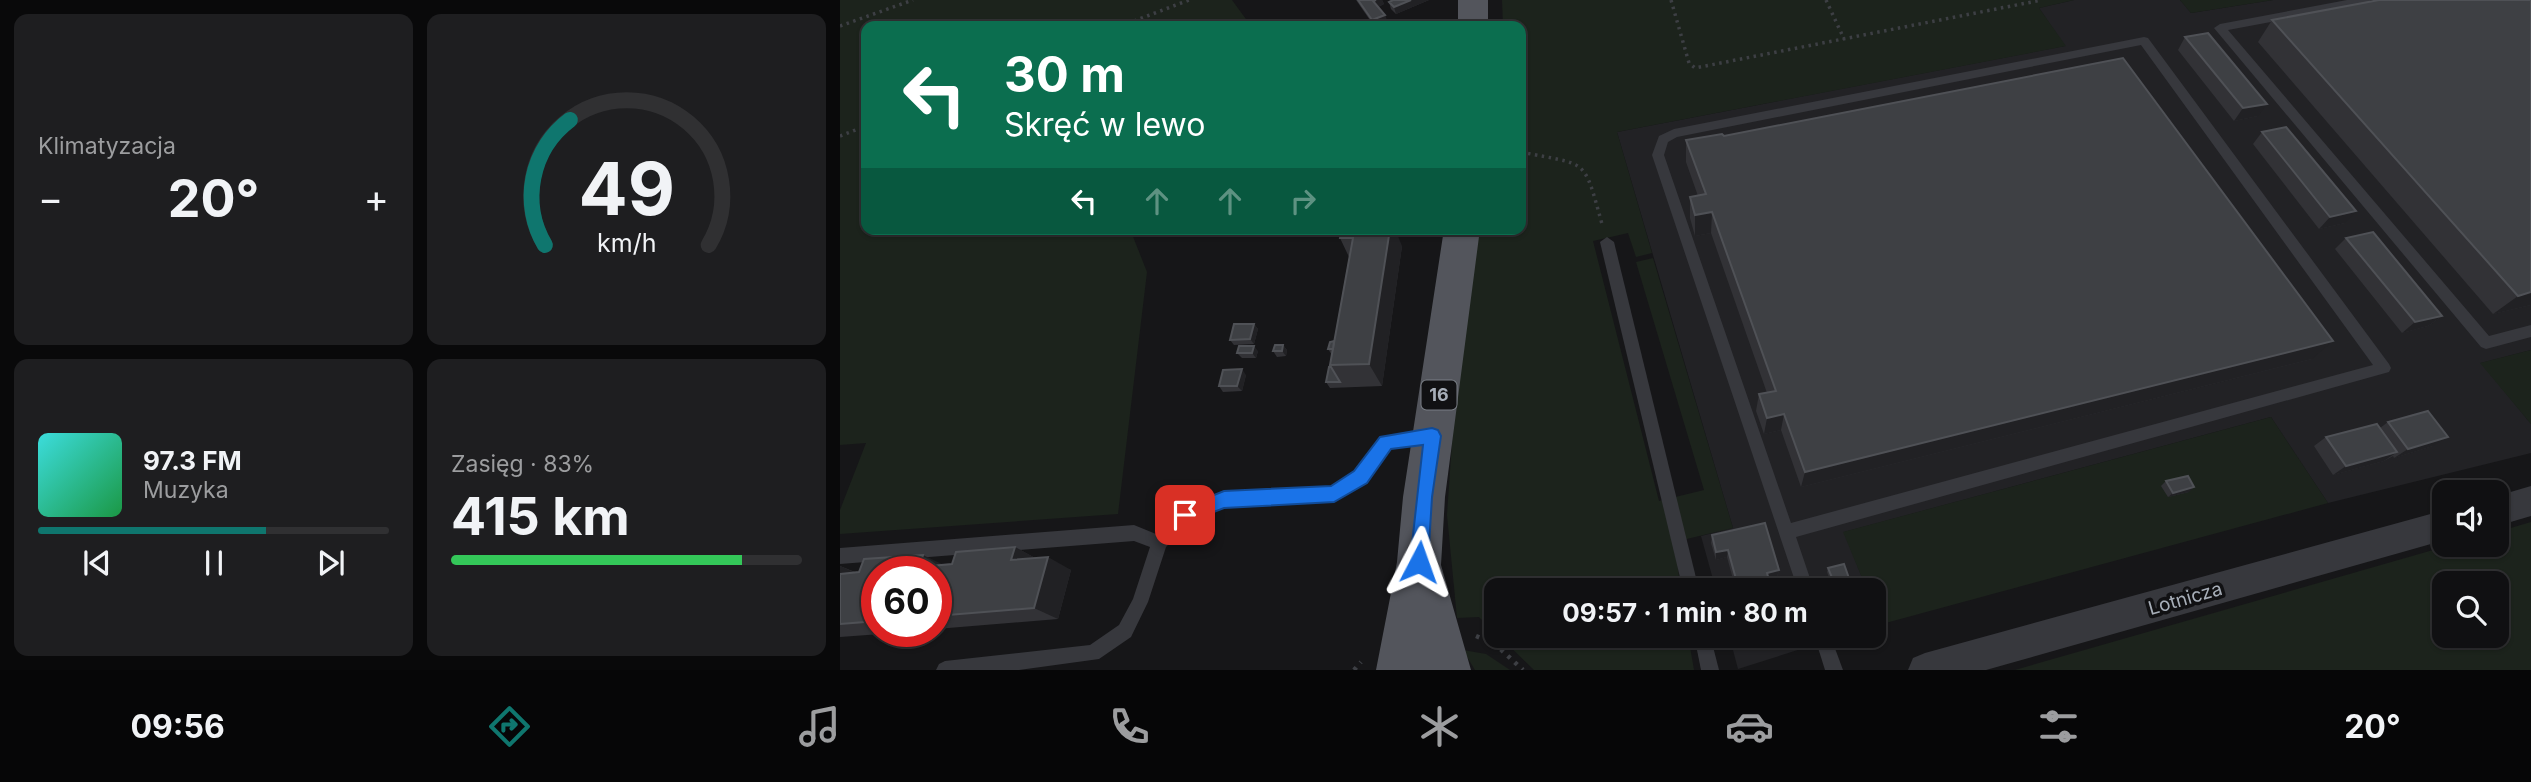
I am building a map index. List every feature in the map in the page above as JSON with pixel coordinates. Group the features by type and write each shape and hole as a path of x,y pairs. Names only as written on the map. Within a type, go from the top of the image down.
{"main road":[{"path":"1473,0 1473,21"},
{"name":"16","path":"1399,670 1419,562 1424,497 1461,235"},
{"name":"16","path":"1419,562 1447,670"}],"street":[{"path":"2509,507 2531,501"},
{"name":"Lotnicza","path":"1925,670 2432,529"}],"lane":[{"path":"2367,0 2220,28 2486,343 2531,331"},
{"path":"1786,532 2384,368 2144,41 1674,133 1662,139 1658,155 1786,532 1802,578"},
{"path":"1607,242 1688,578"},
{"path":"945,670 1093,653 1125,631 1140,602 1158,543 1185,515 1224,499 1334,494 1360,477 1387,442 1432,436"},
{"path":"840,556 1133,533 1158,543"},
{"path":"1705,648 1710,670"},
{"path":"1826,648 1834,670"}],"path":[{"path":"840,26 913,0"},
{"path":"1134,21 1189,0"},
{"path":"1671,0 1689,63 1695,68 2042,0"},
{"path":"1826,0 1844,39"},
{"path":"840,136 861,128"},
{"path":"1526,153 1578,164 1588,175 1607,242"},
{"path":"1479,637 1495,644 1523,670"}],"shaded area":[{"path":"840,0 1232,0 1247,21 861,21 861,235 1132,235 1147,272 1118,514 840,534 840,510 866,443 840,445"},
{"path":"1502,0 2074,0 2039,8 2066,46 1617,132 1652,253 1636,257 1628,233 1593,241 1659,501 1704,490 1636,262 1653,258 1733,528 1674,542 1679,578 1484,578 1484,622 1479,617 1457,618 1447,515 1454,413 1477,235 1526,235 1526,21 1503,21"},
{"path":"2074,0 2180,0 2191,13 2273,0 2531,0 2531,350 2481,363 2531,424 2531,453 2328,503 2271,417 1844,532 1862,578 1713,578 1701,536 1733,528 1617,132 2065,46 2039,8"},
{"path":"2180,0 2273,0 2191,13"},
{"path":"2531,350 2531,424 2480,363"},
{"path":"2271,417 2328,503 1886,623 1886,578 1862,578 1843,532"},
{"path":"2531,522 2531,670 2015,670 2432,550 2432,557 2509,557 2509,528"},
{"path":"1511,648 1690,648 1694,670 1534,670"},
{"path":"1732,648 1804,648 1738,669"},
{"path":"1463,650 1486,654 1510,670 1475,670"}],"building":[{"path":"1358,0 1376,0 1373,1 1385,15 1372,20"},
{"path":"1411,0 1394,7 1389,2"},
{"path":"2379,0 2531,0 2531,292 2518,296 2272,20"},
{"path":"2208,33 2267,104 2243,108 2185,37"},
{"path":"2123,58 2333,341 1805,472 1784,414 1767,418 1759,394 1776,391 1712,212 1695,215 1690,197 1706,194 1686,140 1722,134 1724,136"},
{"path":"2286,127 2356,211 2330,217 2262,132"},
{"path":"2373,232 2442,316 2415,322 2346,238"},
{"path":"1340,235 1389,235 1369,364 1330,365 1353,238 1340,238"},
{"path":"1234,324 1254,324 1250,339 1230,340"},
{"path":"1334,341 1333,349 1328,349 1330,342"},
{"path":"1275,345 1283,345 1282,351 1273,351"},
{"path":"1239,346 1254,346 1252,353 1237,353"},
{"path":"1331,367 1340,382 1326,382"},
{"path":"1242,369 1237,386 1219,386 1223,370"},
{"path":"2428,411 2448,437 2408,449 2388,422"},
{"path":"2377,424 2397,452 2346,466 2326,437"},
{"path":"2188,476 2194,487 2173,493 2166,481"},
{"path":"1765,523 1779,570 1767,573 1768,578 1736,578 1728,550 1716,552 1712,535"},
{"path":"1015,547 1011,560 1048,557 1034,608 952,615 952,564 956,552"},
{"path":"1844,564 1849,578 1832,578 1828,568"},
{"path":"861,567 861,622 840,624 840,574 859,572"}],"route":[{"path":"1185,515 1224,499 1334,494 1360,477 1387,442 1432,436 1419,562"}]}
